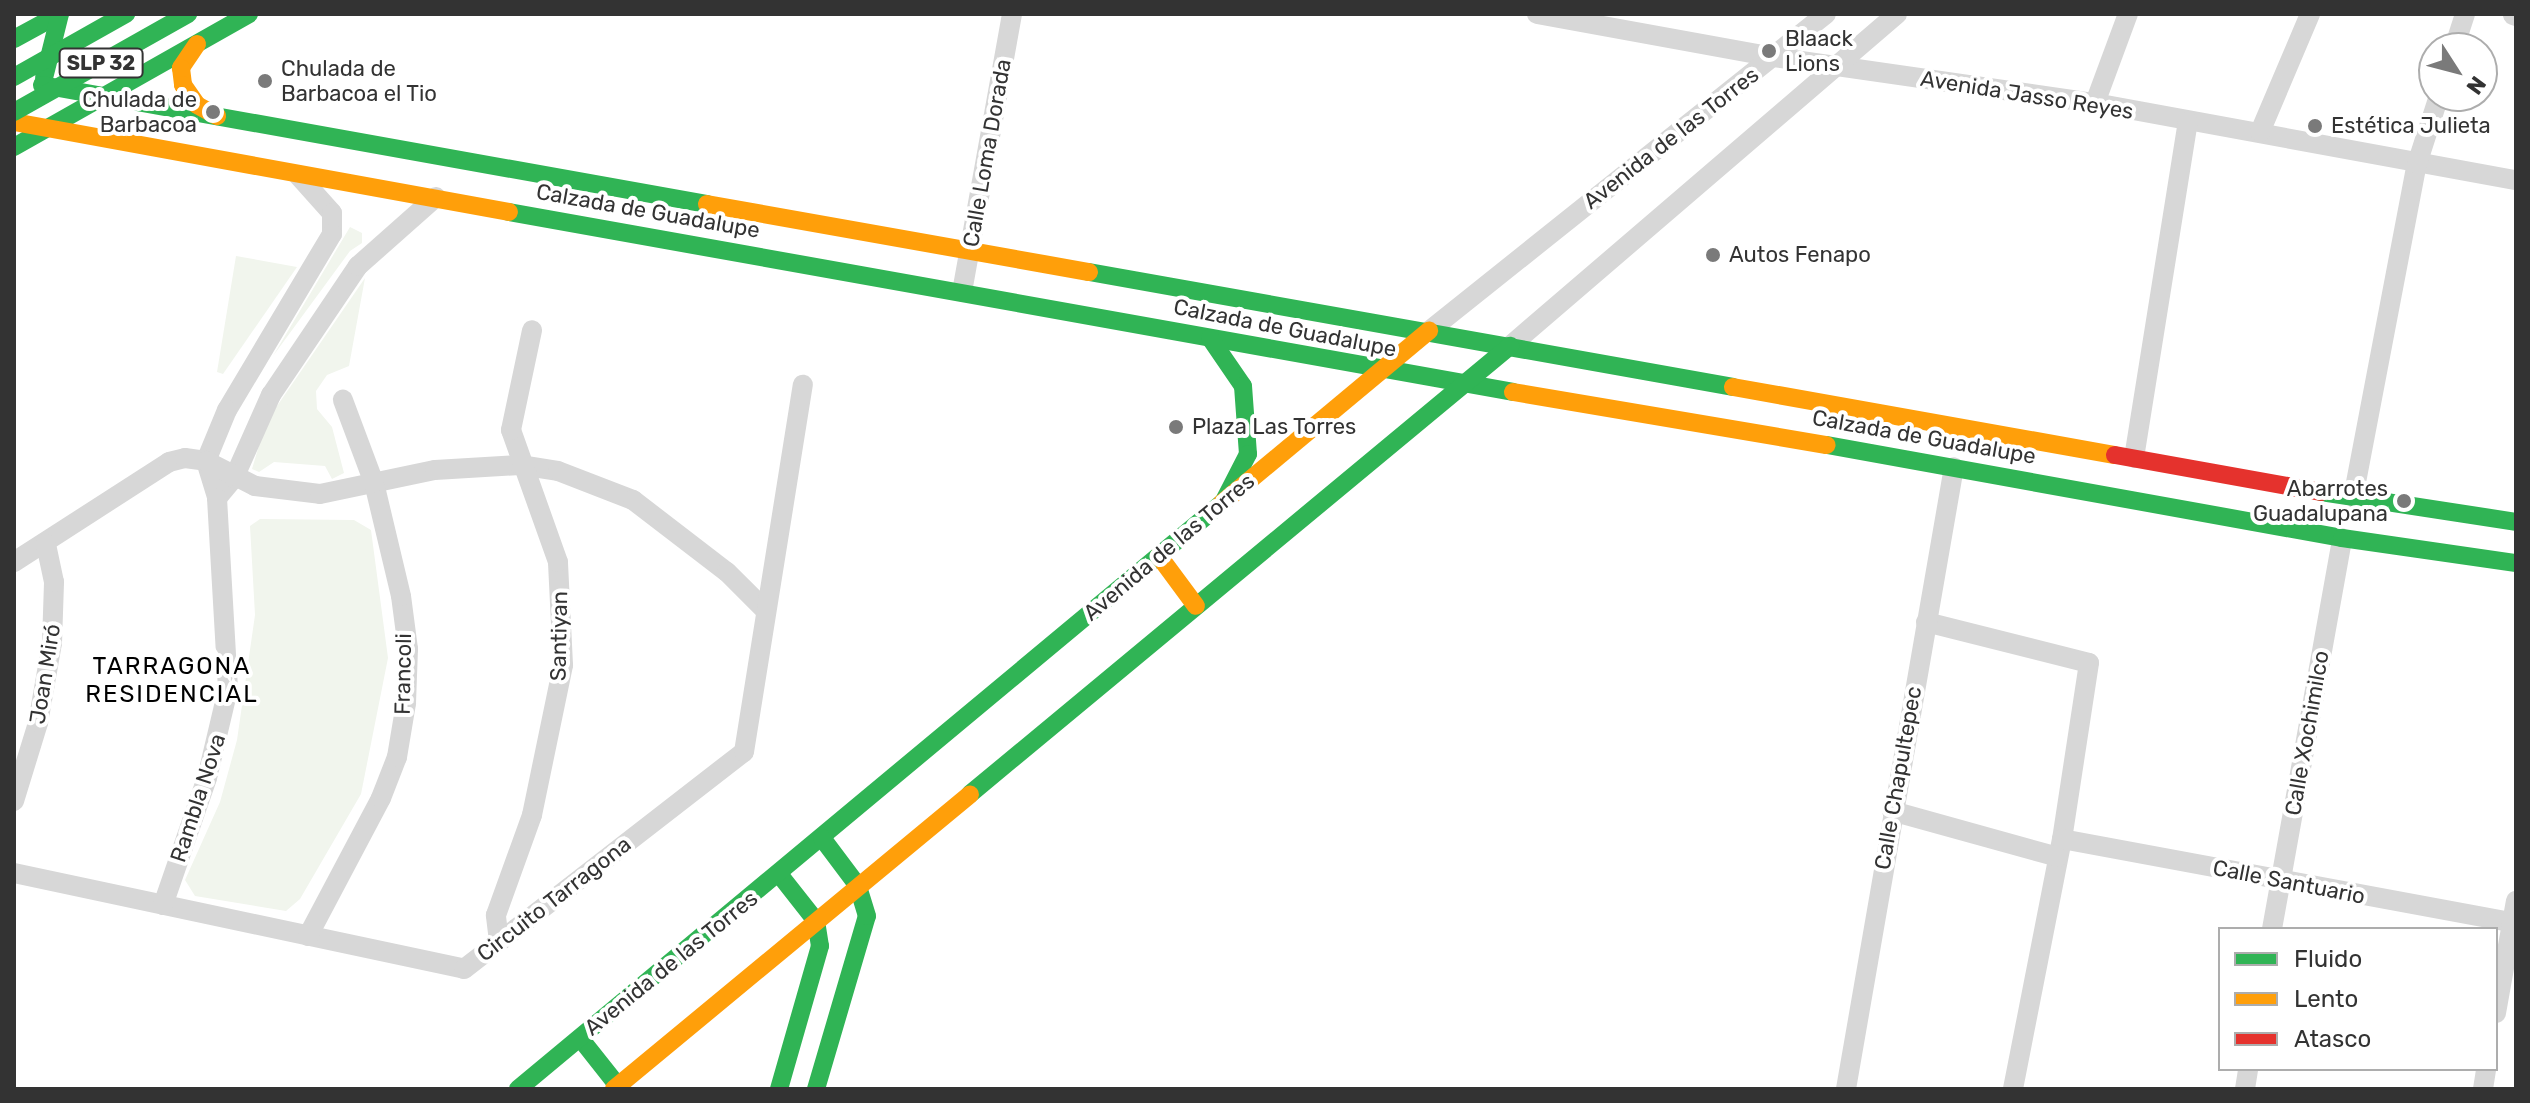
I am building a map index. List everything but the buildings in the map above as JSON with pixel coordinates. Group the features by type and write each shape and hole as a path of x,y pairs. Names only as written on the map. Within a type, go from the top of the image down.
{"main road":[{"path":"14,39 60,14"},
{"path":"48,128 43,85 60,14"},
{"path":"127,14 141,38 153,46 167,50 197,44"},
{"name":"SLP 32","path":"14,78 127,14"},
{"name":"SLP 32","path":"14,112 188,14"},
{"path":"14,147 249,14"},
{"path":"197,44 181,68 183,85 197,105 224,120"},
{"name":"Calzada de Guadalupe","path":"14,78 224,120 1510,346 1672,397 1954,467 2342,538 2516,563"},
{"name":"Calzada de Guadalupe","path":"14,122 962,292 1380,371 1467,382 1672,397 2134,458 2353,498 2516,522"},
{"name":"Avenida de las Torres","path":"518,1089 1429,331"},
{"path":"1210,338 1243,386 1248,454 1224,501"},
{"path":"580,1038 616,1087 1510,346"},
{"path":"1159,556 1196,606"},
{"path":"816,1089 867,916 858,886 822,838"},
{"path":"779,874 816,921 820,946 779,1089"}],"street":[{"name":"Calle Loma Dorada","path":"962,292 1012,14"},
{"name":"Avenida Jasso Reyes","path":"1537,14 1774,57 2095,103 2516,180"},
{"name":"Avenida de las Torres","path":"1429,331 1826,14"},
{"path":"1510,346 1897,14"},
{"path":"2095,103 2128,14"},
{"path":"2260,132 2310,14"},
{"path":"2353,498 2417,164 2434,112"},
{"path":"2134,458 2188,122"},
{"path":"206,461 220,426 332,234 332,213 295,172"},
{"path":"217,498 234,478 247,438 283,377 358,266 436,197"},
{"name":"Santiyan","path":"499,941 496,915 532,815 563,665 558,562 520,465 511,430 532,330"},
{"path":"257,361 283,377"},
{"name":"Circuito Tarragona","path":"14,873 464,969 744,752 803,385"},
{"name":"Francoli","path":"308,936 381,798 397,757 406,703 408,649 401,596 374,483 343,400"},
{"path":"220,426 247,438"},
{"path":"14,562 169,462 185,458 206,461 234,478 273,491 320,494 448,469 520,465 558,471 633,500 727,572 765,610"},
{"name":"Rambla Nova","path":"163,905 207,778 228,689 217,498 206,461"},
{"name":"Calle Chapultepec","path":"1846,1089 1954,467"},
{"name":"Calle Xochimilco","path":"2272,927 2342,538"},
{"name":"Joan Miró","path":"14,801 38,723 52,643 54,582 46,544"},
{"path":"1926,622 2089,663 2060,848 2013,1089"},
{"name":"Calle Santuario","path":"1892,811 2060,848 2280,880 2514,923"},
{"path":"2498,1003 2516,901"}],"shaded area":[{"path":"350,227 362,233 362,243 350,251 273,356"},
{"path":"236,256 297,267 223,374 217,372"},
{"path":"365,278 349,366 327,375 316,391 317,409 332,427 344,473 332,479 325,466 274,462 259,472 252,469 266,422"},
{"path":"260,519 354,520 371,530 388,658 361,794 300,899 286,911 195,896 185,880 220,802 237,740 255,615 250,526"}],"traffic: fast":[{"path":"14,39 60,14"},
{"path":"44,78 60,14"},
{"path":"14,77 126,14"},
{"path":"14,112 188,14"},
{"path":"14,147 249,14"},
{"path":"42,85 707,204"},
{"path":"509,212 1513,392"},
{"path":"1089,272 1733,387"},
{"path":"1210,338 1243,386 1248,454 1224,501"},
{"path":"970,794 1510,346"},
{"path":"1827,445 2342,538 2516,563"},
{"path":"2321,492 2516,522"},
{"path":"518,1089 1221,504"},
{"path":"816,1089 867,916 858,886 822,838"},
{"path":"779,874 816,921 820,946 779,1089"},
{"path":"580,1038 618,1086"}],"traffic: slow":[{"path":"197,44 181,68 183,85 197,105 217,116"},
{"path":"14,122 509,212"},
{"path":"707,204 1089,272"},
{"path":"1221,504 1429,331"},
{"path":"1733,387 2115,455"},
{"path":"1513,392 1827,445"},
{"path":"1159,556 1196,606"},
{"path":"614,1089 970,794"}],"traffic: jam":[{"path":"2115,455 2321,492"}],"place":[{"name":"Blaack Lions","path":"1769,51"},
{"name":"Chulada de Barbacoa el Tio","path":"265,81"},
{"name":"Chulada de Barbacoa","path":"213,112"},
{"name":"Estética Julieta","path":"2315,126"},
{"name":"Autos Fenapo","path":"1713,255"},
{"name":"Plaza Las Torres","path":"1176,427"},
{"name":"Abarrotes Guadalupana","path":"2404,501"}],"district":[{"name":"TARRAGONA RESIDENCIAL","path":"172,681"}]}
